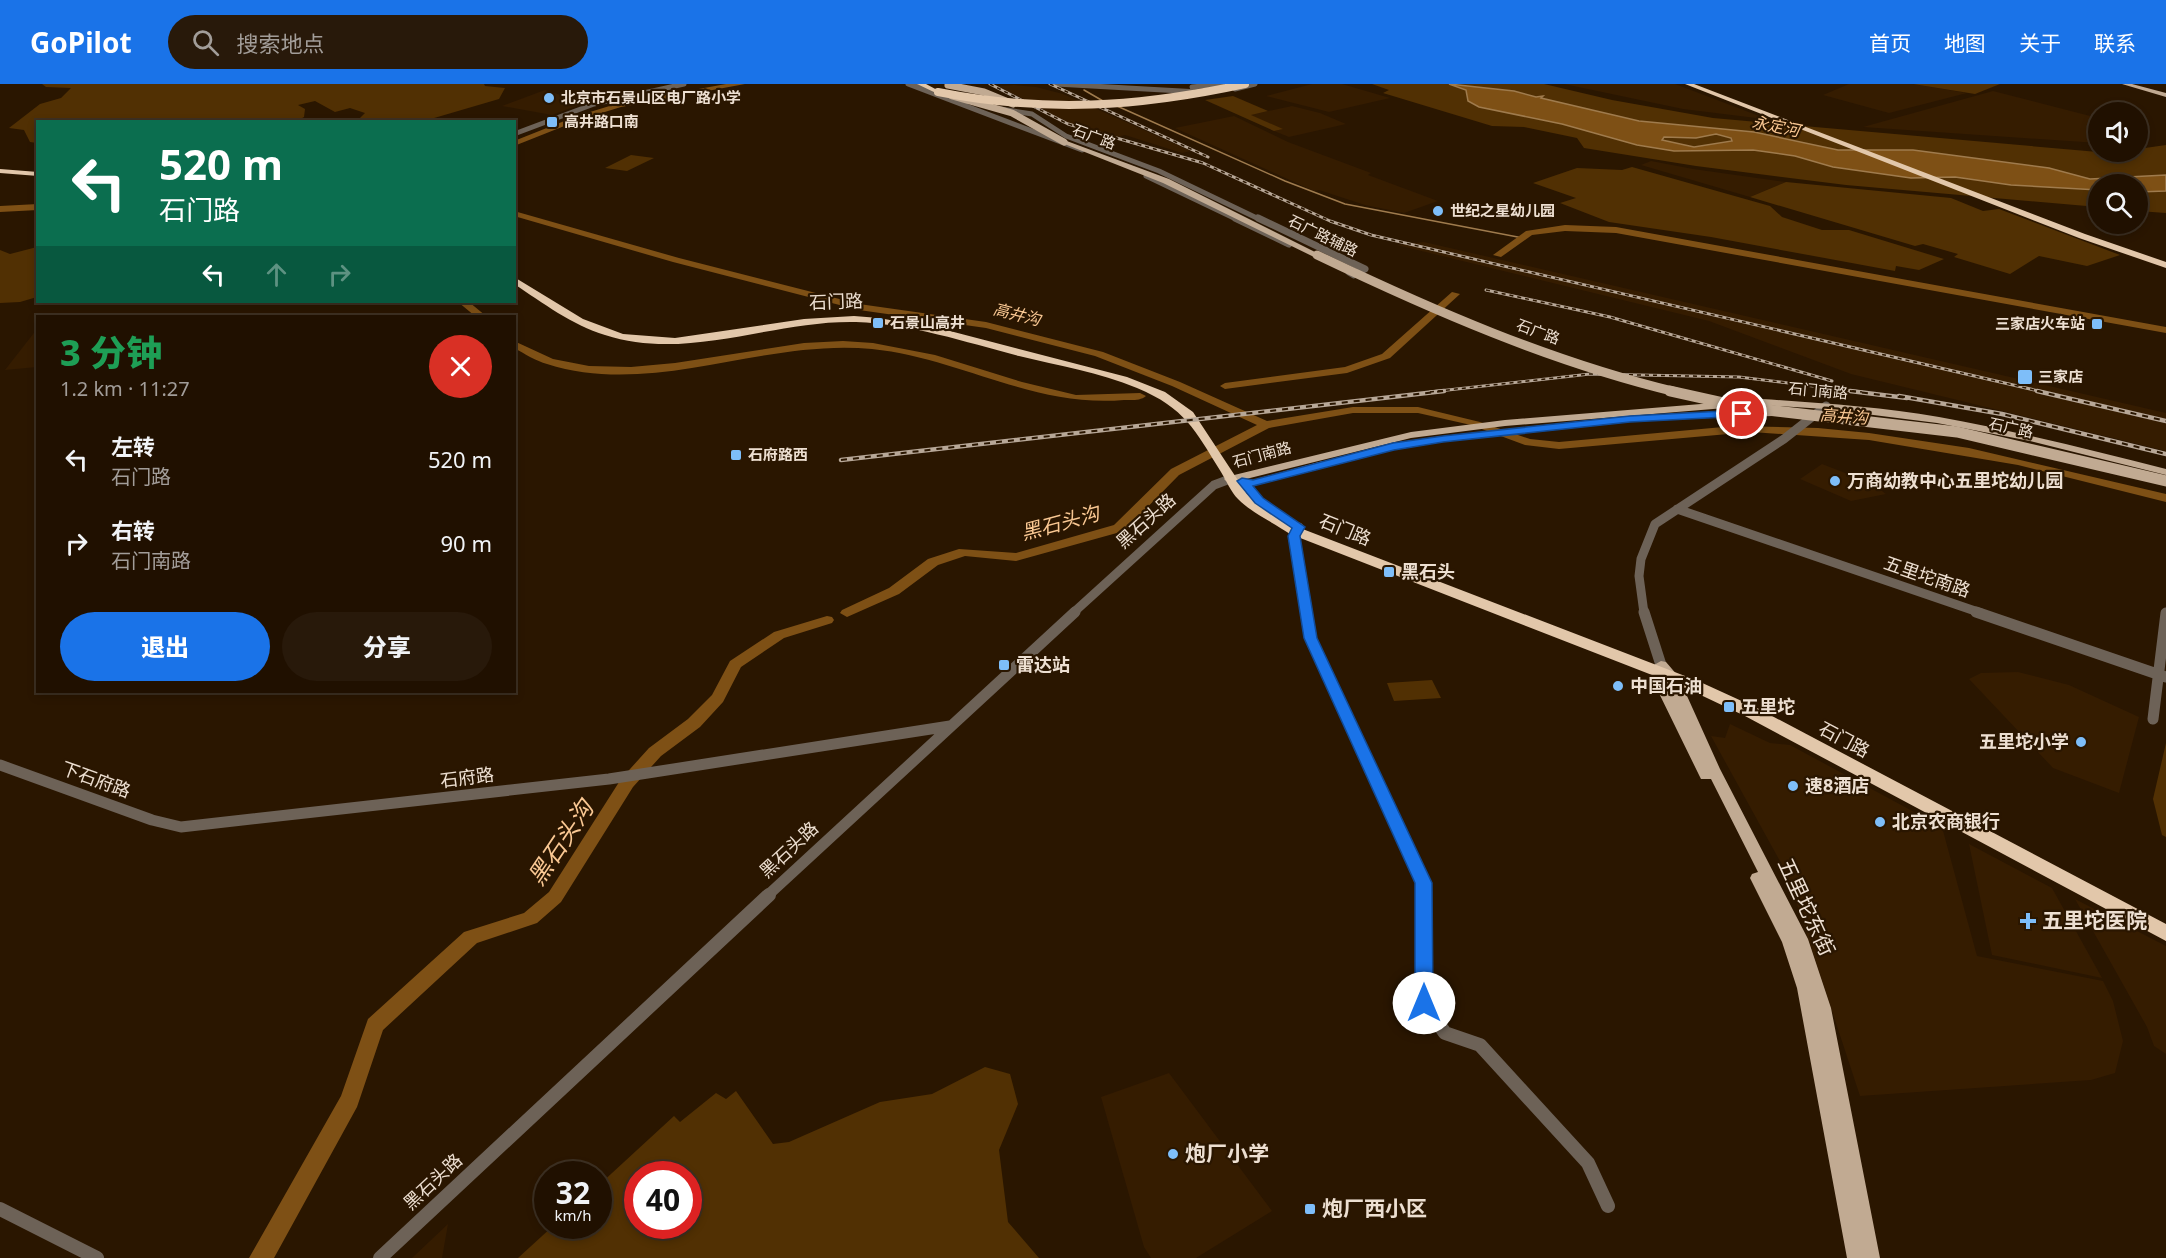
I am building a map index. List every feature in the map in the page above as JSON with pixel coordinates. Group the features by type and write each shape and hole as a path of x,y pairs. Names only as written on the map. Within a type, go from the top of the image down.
{"highway":[{"path":"920,84 938,92 1000,104 1086,108 1167,101 1245,84"},
{"path":"928,84 990,100 1081,106 1164,99 1232,84"},
{"path":"1688,84 2082,236 2166,264"},
{"path":"1695,84 2166,264"},
{"path":"0,172 36,175"},
{"name":"石门路","path":"516,279 589,325 634,339 680,341 837,319 880,321 1097,371 1141,386 1183,408 1211,440 1250,503 1297,529 1664,671 1728,693 2166,925"},
{"name":"石门路","path":"1664,671 1751,712 2166,933"}],"main road":[{"name":"石广路","path":"944,84 997,97 1067,141 1150,170 1320,254"},
{"path":"2125,84 2166,94"},
{"path":"2134,84 2166,94"},
{"name":"石广路","path":"938,92 1012,113 1067,141 1144,172 1489,330 1624,378 1672,392 1762,409 1929,427 2166,479"},
{"path":"1201,195 1285,232"},
{"path":"1223,208 1282,241"},
{"name":"石门南路","path":"1237,479 1369,443 1456,428 1707,404 1762,402 1898,414 1988,430 2166,472"},
{"name":"石门南路","path":"1237,479 1253,483 1393,447 1478,435 1686,416 1742,414 1977,441 2166,486"},
{"name":"五里坨东街","path":"1857,1258 1806,988 1790,942 1676,717 1659,678 1664,671 1800,939 1822,1008 1870,1258"}],"street":[{"path":"516,133 594,104 684,84"},
{"name":"石广路辅路","path":"909,84 956,102 1126,167 1354,274 1365,269 1153,169 1066,136 1032,114 956,102"},
{"path":"1056,84 1223,91 1254,84"},
{"path":"1102,84 1181,89 1221,84"},
{"path":"1173,84 1181,89"},
{"name":"五里坨东街","path":"1664,671 1647,628 1639,587 1639,562 1644,540 1655,524 1784,439 1826,406"},
{"name":"黑石头路","path":"380,1258 946,730 1214,485 1237,479"},
{"name":"五里坨南路","path":"1677,509 2161,676"},
{"path":"1297,529 1311,638 1424,883 1424,1003 1445,1032 1480,1045 1588,1163 1608,1206"},
{"path":"2153,719 2161,676 2166,613"},
{"name":"石府路","path":"181,827 287,817 609,779 755,758 795,755 946,730"},
{"name":"下石府路","path":"0,765 152,820 181,827"},
{"path":"0,1209 97,1258"}],"shaded area":[{"path":"42,84 484,84 505,88 499,99 427,120 358,120 365,113 350,108 335,112 315,101 298,105 305,109 304,117 299,120 36,120 36,143 30,142 24,130 9,128 40,104 61,98 71,88 46,87"},
{"path":"1312,84 1342,84 1390,98 1329,112 1266,96"},
{"path":"1372,84 1544,84 1612,100 1713,118 2088,151 2088,162 2148,162 2148,148 2166,145 2166,213 2148,212 2148,174 2088,174 2088,206 1846,185 1696,166 1584,148 1577,138 1524,127 1492,126 1383,93 1389,90"},
{"path":"1449,84 1514,91 1536,97 1543,96 1541,98 1639,121 1754,132 1838,150 1913,150 2049,168 2088,178 2088,189 2011,185 1955,177 1911,178 1833,167 1795,156 1753,150 1674,151 1637,145 1562,124 1479,107 1468,101 1466,90","holes":["1716,134 1731,138 1732,141 1694,147 1662,140 1664,137 1696,138"]},
{"path":"1564,84 1675,84 1759,116 1756,118 1683,109"},
{"path":"1849,84 1913,84 1967,93 1889,113 1823,95"},
{"path":"1913,84 2000,84 1975,94"},
{"path":"998,86 1036,87 1063,94 1191,151 1182,153 1125,135 1117,137 1075,126"},
{"name":"北京市石景山区电厂路小学","path":"545,90 585,103 552,115 502,106"},
{"path":"1993,91 2088,115 2088,142 1863,127"},
{"path":"1233,96 1268,111 1251,115 1283,129 1274,131 1205,100"},
{"path":"1292,106 1320,113 1346,124 1289,137 1274,131 1282,129 1250,115"},
{"path":"1234,116 1288,142 1438,201 1404,213 1365,205 1319,190 1314,191 1175,128"},
{"path":"631,155 654,158 627,171 605,168"},
{"path":"1651,161 1786,182 1750,197 1641,165"},
{"path":"1632,167 1770,206 1782,217 1822,230 1849,230 1944,259 1919,270 1896,266 1895,271 1711,237 1609,222 1560,203 1576,198 1533,183 1577,168 1622,170"},
{"path":"2166,175 2166,191 2148,192 2148,176"},
{"path":"1786,182 1951,198 1983,211 1999,209 2120,255 2087,266 2039,256 2010,274 1954,257 1958,254 1923,244 1915,246 1750,197"},
{"path":"1424,242 2166,413 2166,451 1851,374 1709,321 1397,245"},
{"path":"36,247 36,297 20,302 0,303 0,250 10,254"},
{"path":"36,330 36,367 5,370"},
{"name":"万商幼教中心五里坨幼儿园","path":"1822,464 1871,483 1886,494 1851,501 1800,479"},
{"name":"五里坨小学","path":"2018,672 2069,685 2139,717 2119,793 2053,768 1969,679 1981,673"},
{"path":"1432,680 1441,698 1394,701 1387,683"},
{"path":"1730,724 1770,743 1790,745 1942,827 1977,956 2103,981 2113,1001 2123,1041 2115,1073 2091,1080 1860,1096 1787,874 1711,736 1725,738"},
{"path":"2166,743 2166,837 2162,835 2153,799"},
{"name":"五里坨医院","path":"1969,844 2052,888 2102,978 1992,955"},
{"path":"2075,899 2166,946 2166,1054 2154,1046 2147,1027"},
{"path":"985,1067 1010,1074 1018,1104 999,1150 1008,1222 1039,1258 518,1258 539,1239 612,1239 612,1173 624,1162 624,1239 702,1239 702,1161 625,1161 674,1116 680,1122 716,1093 726,1099 736,1091 773,1144 789,1142 880,1102 932,1094"},
{"name":"炮厂小学","path":"1169,1073 1272,1211 1196,1258 1151,1258 1144,1247 1101,1097"},
{"path":"448,1224 442,1258 412,1258"}],"waterway":[{"name":"高井沟","path":"516,143 618,105 671,94 742,84"},
{"path":"1084,90 1103,101"},
{"path":"1117,106 1285,181 1345,204 1523,238"},
{"path":"0,209 36,207"},
{"name":"高井沟","path":"516,214 676,260 859,307 986,325 1099,354 1176,384 1266,425"},
{"path":"1498,255 1529,233 1565,228 1616,230 2166,330"},
{"path":"1225,386 1347,370 1386,356 1455,294"},
{"path":"464,303 480,315"},
{"path":"516,345 549,361 589,370 631,371 804,346 843,344 873,346 931,358 1018,384 1076,398 1140,396"},
{"name":"高井沟","path":"1266,425 1353,410 1418,410 1469,422"},
{"name":"高井沟","path":"1476,424 1508,435"},
{"name":"黑石头沟","path":"847,613 894,591 933,562 964,552 1016,557 1119,528 1175,472 1266,425"},
{"name":"高井沟","path":"1514,438 1559,446 1734,429 1818,431 1869,436 1969,452 2068,473 2166,498"},
{"name":"黑石头沟","path":"261,1258 350,1100 375,1025 471,937 530,918 555,897 627,783 655,752 694,723 718,698 735,664 779,635 827,620"}],"railway":[{"path":"990,84 1068,124 1203,163 1330,221 1371,235 2043,392"},
{"path":"1050,84 1208,157"},
{"path":"1486,290 1610,317 1832,381"},
{"path":"1430,392 1590,374 1739,377 1862,392"},
{"path":"841,460 1444,391"},
{"path":"1850,391 1907,398"},
{"path":"2037,391 2166,421"},
{"path":"1899,396 2002,414 2166,454"}],"place":[{"name":"北京市石景山区电厂路小学","path":"549,98"},
{"name":"高井路口南","path":"552,122"},
{"name":"世纪之星幼儿园","path":"1438,211"},
{"name":"石景山高井","path":"878,323"},
{"name":"三家店火车站","path":"2097,324"},
{"name":"三家店","path":"2025,377"},
{"name":"石府路西","path":"736,455"},
{"name":"万商幼教中心五里坨幼儿园","path":"1835,481"},
{"name":"黑石头","path":"1389,572"},
{"name":"雷达站","path":"1004,665"},
{"name":"中国石油","path":"1618,686"},
{"name":"五里坨","path":"1729,707"},
{"name":"五里坨小学","path":"2081,742"},
{"name":"速8酒店","path":"1793,786"},
{"name":"北京农商银行","path":"1880,822"},
{"name":"五里坨医院","path":"2028,921"},
{"name":"炮厂小学","path":"1173,1154"},
{"name":"炮厂西小区","path":"1310,1209"}],"route":[{"path":"1424,1003 1424,883 1311,638 1294,536 1299,527 1259,501 1242,481 1253,483 1393,447 1443,439 1630,419 1742,414"}],"water label":[{"name":"永定河","path":"1776,126"}]}
